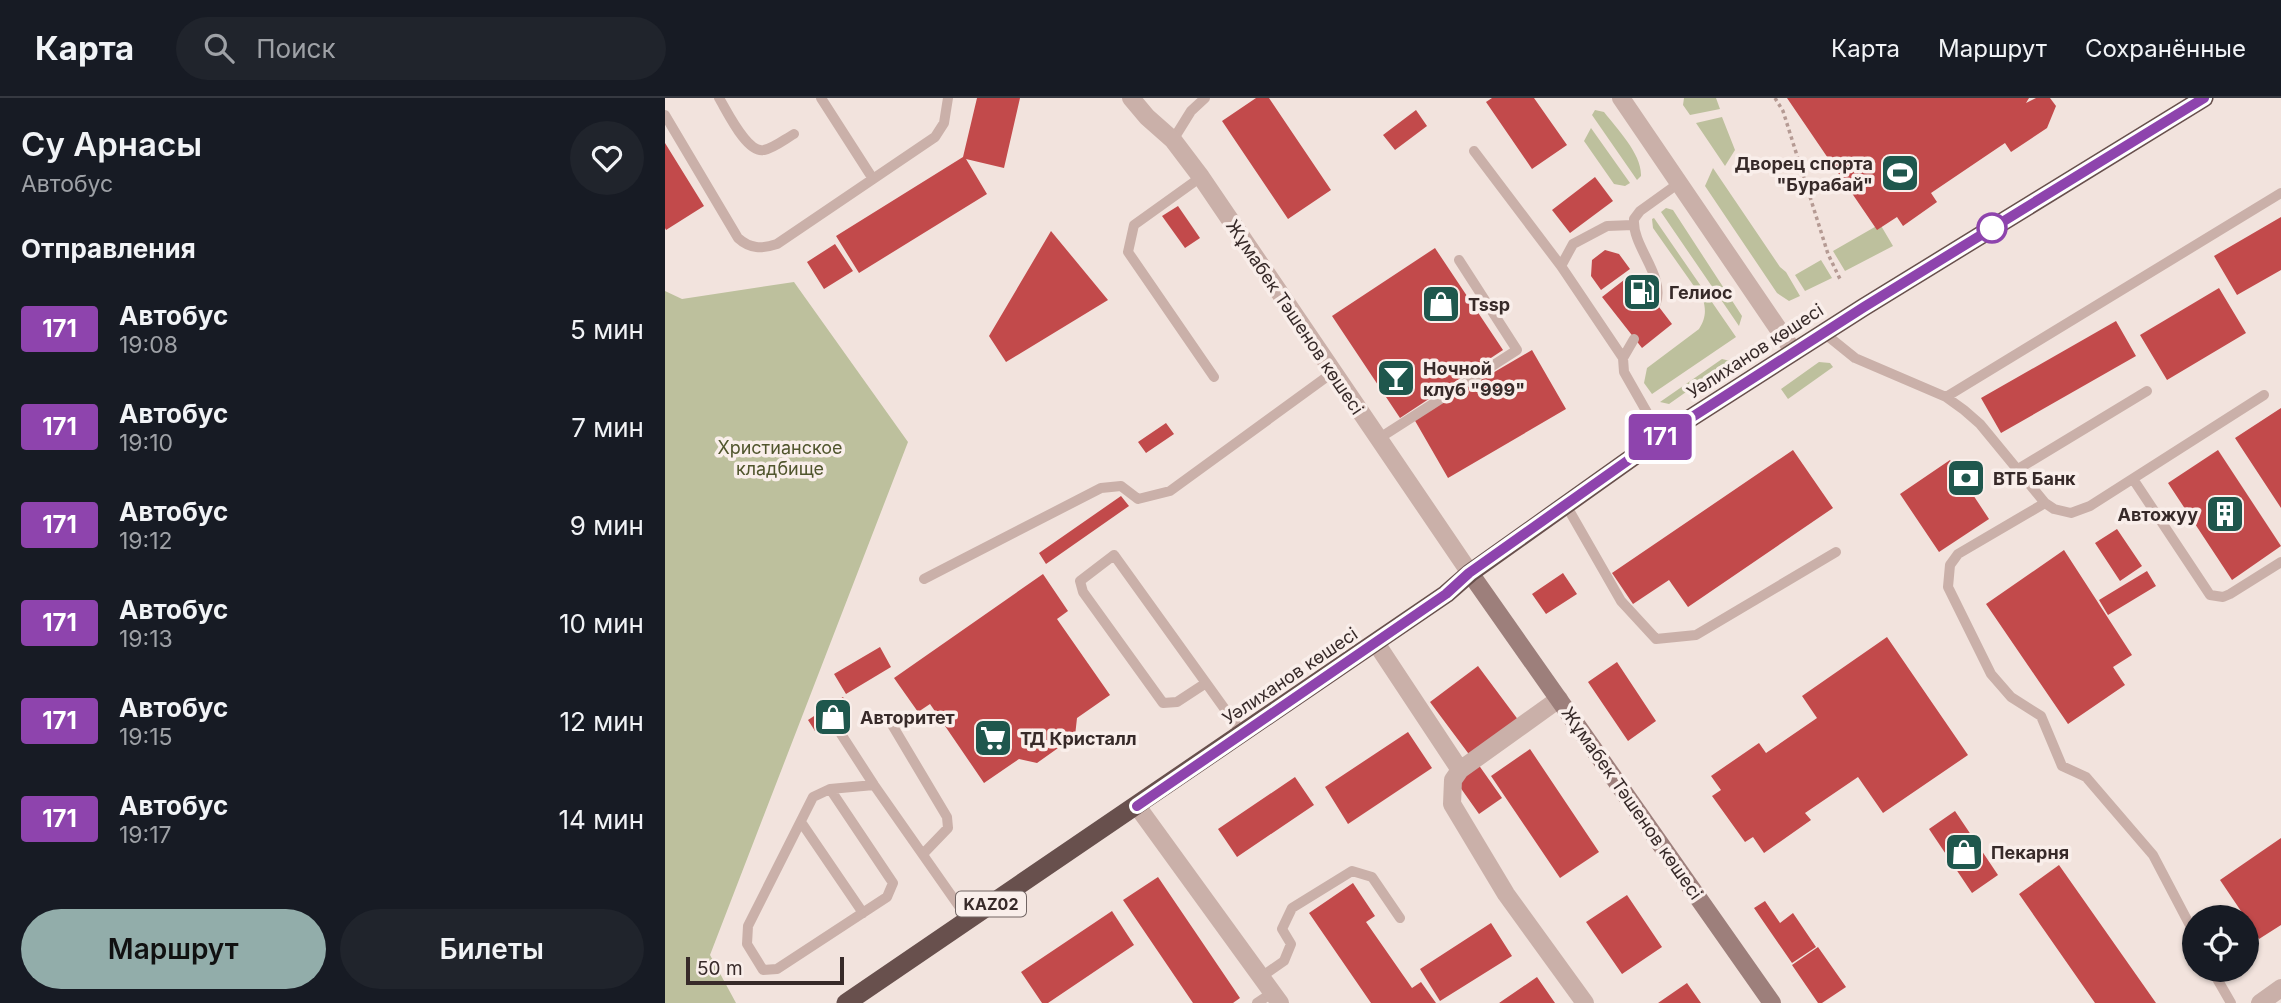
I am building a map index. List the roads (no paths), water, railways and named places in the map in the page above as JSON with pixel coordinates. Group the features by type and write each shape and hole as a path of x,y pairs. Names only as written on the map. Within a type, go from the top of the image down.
{"highway":[{"name":"Уәлиханов көшесі","path":"1137,806 1446,594 1469,573 1661,437 1824,332 2204,98"},
{"name":"KАZ02","path":"829,1003 1444,585 1469,573"},
{"name":"KАZ02","path":"846,1003 1137,806"}],"main road":[{"name":"Жұмабек Тәшенов көшесі","path":"1469,573 1772,1003"}],"street":[{"name":"Жұмабек Тәшенов көшесі","path":"1131,98 1147,117 1173,140 1201,177 1469,573"},
{"path":"1621,98 1794,352"},
{"path":"1376,643 1460,770"},
{"path":"1559,699 1460,770 1453,779 1452,804 1506,894 1585,1003"},
{"path":"1137,806 1261,977 1270,999"},
{"path":"2260,1003 2281,988"}],"lane":[{"path":"719,98 747,143 758,151 767,150 793,134"},
{"path":"821,98 873,179"},
{"path":"665,116 738,238 754,247 766,247 777,244 940,131 948,98"},
{"path":"1173,140 1191,111 1205,98"},
{"path":"1474,151 1561,266 1623,358"},
{"path":"1201,177 1134,225 1128,252 1214,377"},
{"path":"1656,303 1656,282 1633,225 1634,219 1640,211 1679,183"},
{"path":"1946,397 2281,193"},
{"path":"1561,266 1573,244 1607,226 1633,225"},
{"path":"1378,439 1517,350 1459,260"},
{"path":"1824,332 1855,358 1946,397 1980,424 2045,503 2062,512 2081,511 2264,395"},
{"path":"1634,339 1622,365 1627,380 1661,437"},
{"path":"924,579 1101,488 1121,486 1137,499 1170,491 1332,373"},
{"path":"2018,468 2147,391"},
{"path":"2133,479 2210,595 2223,597 2230,594 2281,562"},
{"path":"2045,503 1958,554 1950,565 1948,587 1991,674 2011,697 2041,716 2062,766 2086,777 2153,855 2182,910"},
{"path":"1566,505 1621,601 1656,639 1696,635 1836,552"},
{"path":"1206,682 1177,702 1163,703 1083,592 1080,581 1114,555 1206,682 1237,726"},
{"path":"891,723 947,817 948,828 923,854"},
{"path":"841,734 963,912"},
{"path":"830,789 893,883 887,897 777,969 763,970 747,944 748,926 813,797 830,789 874,785"},
{"path":"801,822 863,913"},
{"path":"1261,977 1284,961 1291,944 1282,929 1292,908 1352,871 1372,877 1400,918"},
{"path":"2219,982 2231,1003"}],"place":[{"name":"Дворец спорта \"Бурабай\"","path":"1900,173"},
{"name":"Гелиос","path":"1642,292"},
{"name":"Tssp","path":"1441,304"},
{"name":"Ночной клуб \"999\"","path":"1396,378"},
{"name":"ВТБ Банк","path":"1966,478"},
{"name":"Автожуу","path":"2225,514"},
{"name":"Авторитет","path":"833,717"},
{"name":"ТД Кристалл","path":"993,738"},
{"name":"Пекарня","path":"1964,852"}],"park label":[{"name":"Христианское кладбище","path":"780,457"}]}
